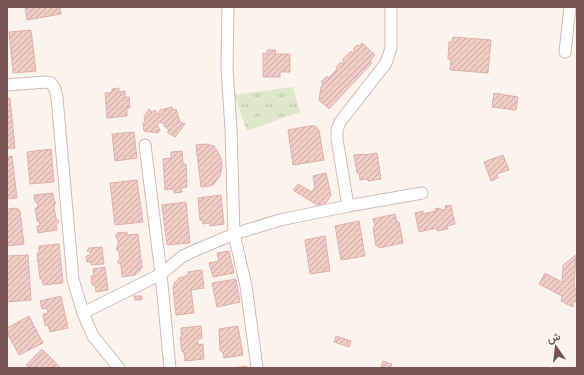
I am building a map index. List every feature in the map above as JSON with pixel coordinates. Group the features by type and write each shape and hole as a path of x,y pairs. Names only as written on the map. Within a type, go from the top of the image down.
{"street":[{"path":"228,7 227,68 231,129 234,234 246,286 257,368"},
{"path":"348,206 337,140 337,130 340,122 380,71 389,56 392,36 391,7"},
{"path":"565,52 570,7"},
{"path":"7,84 46,82 51,83 55,89 73,279 83,312 93,336 119,368"},
{"path":"145,145 161,274 170,368"},
{"path":"83,312 161,274 183,256 234,234 280,220 422,193"}],"green space":[{"path":"293,87 300,112 247,131 234,95"}],"building":[{"path":"25,7 60,7 61,14 27,20"},
{"path":"31,30 36,71 13,73 9,32"},
{"path":"453,37 491,40 488,73 450,70 451,59 448,59 449,42 452,42"},
{"path":"362,43 375,55 370,61 372,63 329,109 319,100 321,87 323,84 321,82 327,76 329,78 337,69 336,67 341,62 342,64 344,62 342,60 351,51 352,53 355,51 353,49 357,45 359,46"},
{"path":"267,50 276,50 275,54 290,54 290,72 280,72 280,77 263,77 263,53 267,54"},
{"path":"119,88 119,92 125,91 125,97 129,97 130,108 127,108 127,116 107,118 105,93 112,92 112,89"},
{"path":"494,93 518,97 516,110 492,107"},
{"path":"10,98 15,148 7,149 7,99"},
{"path":"172,107 173,110 176,109 180,122 185,124 175,137 167,132 169,130 160,122 157,125 160,130 158,133 144,131 144,117 149,109 152,112 155,110 158,115 160,110"},
{"path":"315,126 319,130 324,160 293,165 288,130"},
{"path":"134,132 137,158 115,161 112,134"},
{"path":"206,144 214,146 217,150 221,158 222,167 220,176 214,184 201,187 196,145"},
{"path":"51,149 54,182 30,184 27,152"},
{"path":"182,151 183,164 186,164 187,187 181,188 182,192 174,193 174,189 165,190 163,159 171,158 171,152"},
{"path":"377,153 381,179 368,181 368,179 360,180 359,173 357,173 354,155"},
{"path":"503,155 509,170 497,174 498,178 491,181 484,162"},
{"path":"12,156 17,198 7,199 7,157"},
{"path":"326,173 331,195 326,203 317,205 293,190 298,184 312,192 315,187 313,176"},
{"path":"137,180 143,222 115,225 110,183"},
{"path":"53,193 56,203 54,206 56,219 59,221 56,225 57,230 38,233 37,226 40,226 39,221 37,221 35,208 38,208 34,195"},
{"path":"221,195 224,224 210,226 210,223 203,224 202,220 200,220 198,198"},
{"path":"186,202 190,243 167,245 162,205"},
{"path":"451,205 455,224 447,226 448,229 437,231 437,228 419,232 415,213 423,211 423,214 436,211 435,209 446,209 445,206"},
{"path":"17,208 20,211 24,244 7,246 7,209"},
{"path":"395,214 397,222 399,222 403,243 379,248 378,245 376,246 373,219"},
{"path":"359,221 365,256 341,260 335,226"},
{"path":"127,232 127,235 138,234 142,267 135,275 122,277 121,265 117,262 120,259 119,252 116,249 118,240 115,236 117,233"},
{"path":"325,236 330,271 310,274 305,240"},
{"path":"59,244 63,283 43,285 42,279 40,279 37,253 39,252 39,246"},
{"path":"102,247 104,264 91,265 91,262 87,262 86,256 90,255 90,252 87,251 89,248"},
{"path":"229,251 234,273 213,277 209,263 219,261 217,253"},
{"path":"28,255 31,300 7,302 7,256"},
{"path":"576,255 574,287 577,289 577,303 573,301 573,307 561,301 562,296 539,284 545,273 562,282 563,265"},
{"path":"105,267 108,290 96,292 95,285 92,285 91,276 94,276 93,269"},
{"path":"202,270 204,288 191,290 194,313 176,315 173,287 175,282 180,277 186,277 186,275 189,275 188,272"},
{"path":"236,279 240,302 217,307 212,283"},
{"path":"61,296 68,328 50,332 48,325 45,326 43,314 48,313 47,308 42,309 40,301"},
{"path":"134,296 142,296 142,300 135,300"},
{"path":"29,316 43,343 19,355 7,333 7,328"},
{"path":"201,326 202,338 198,339 198,345 203,344 204,359 185,361 180,337 182,337 181,328"},
{"path":"238,326 243,355 224,358 222,351 220,351 219,329"},
{"path":"336,336 351,341 349,347 334,342"},
{"path":"42,349 60,367 59,368 29,368 26,365"},
{"path":"383,361 392,364 390,368 381,367"},
{"path":"247,366 247,368 230,368"}]}
